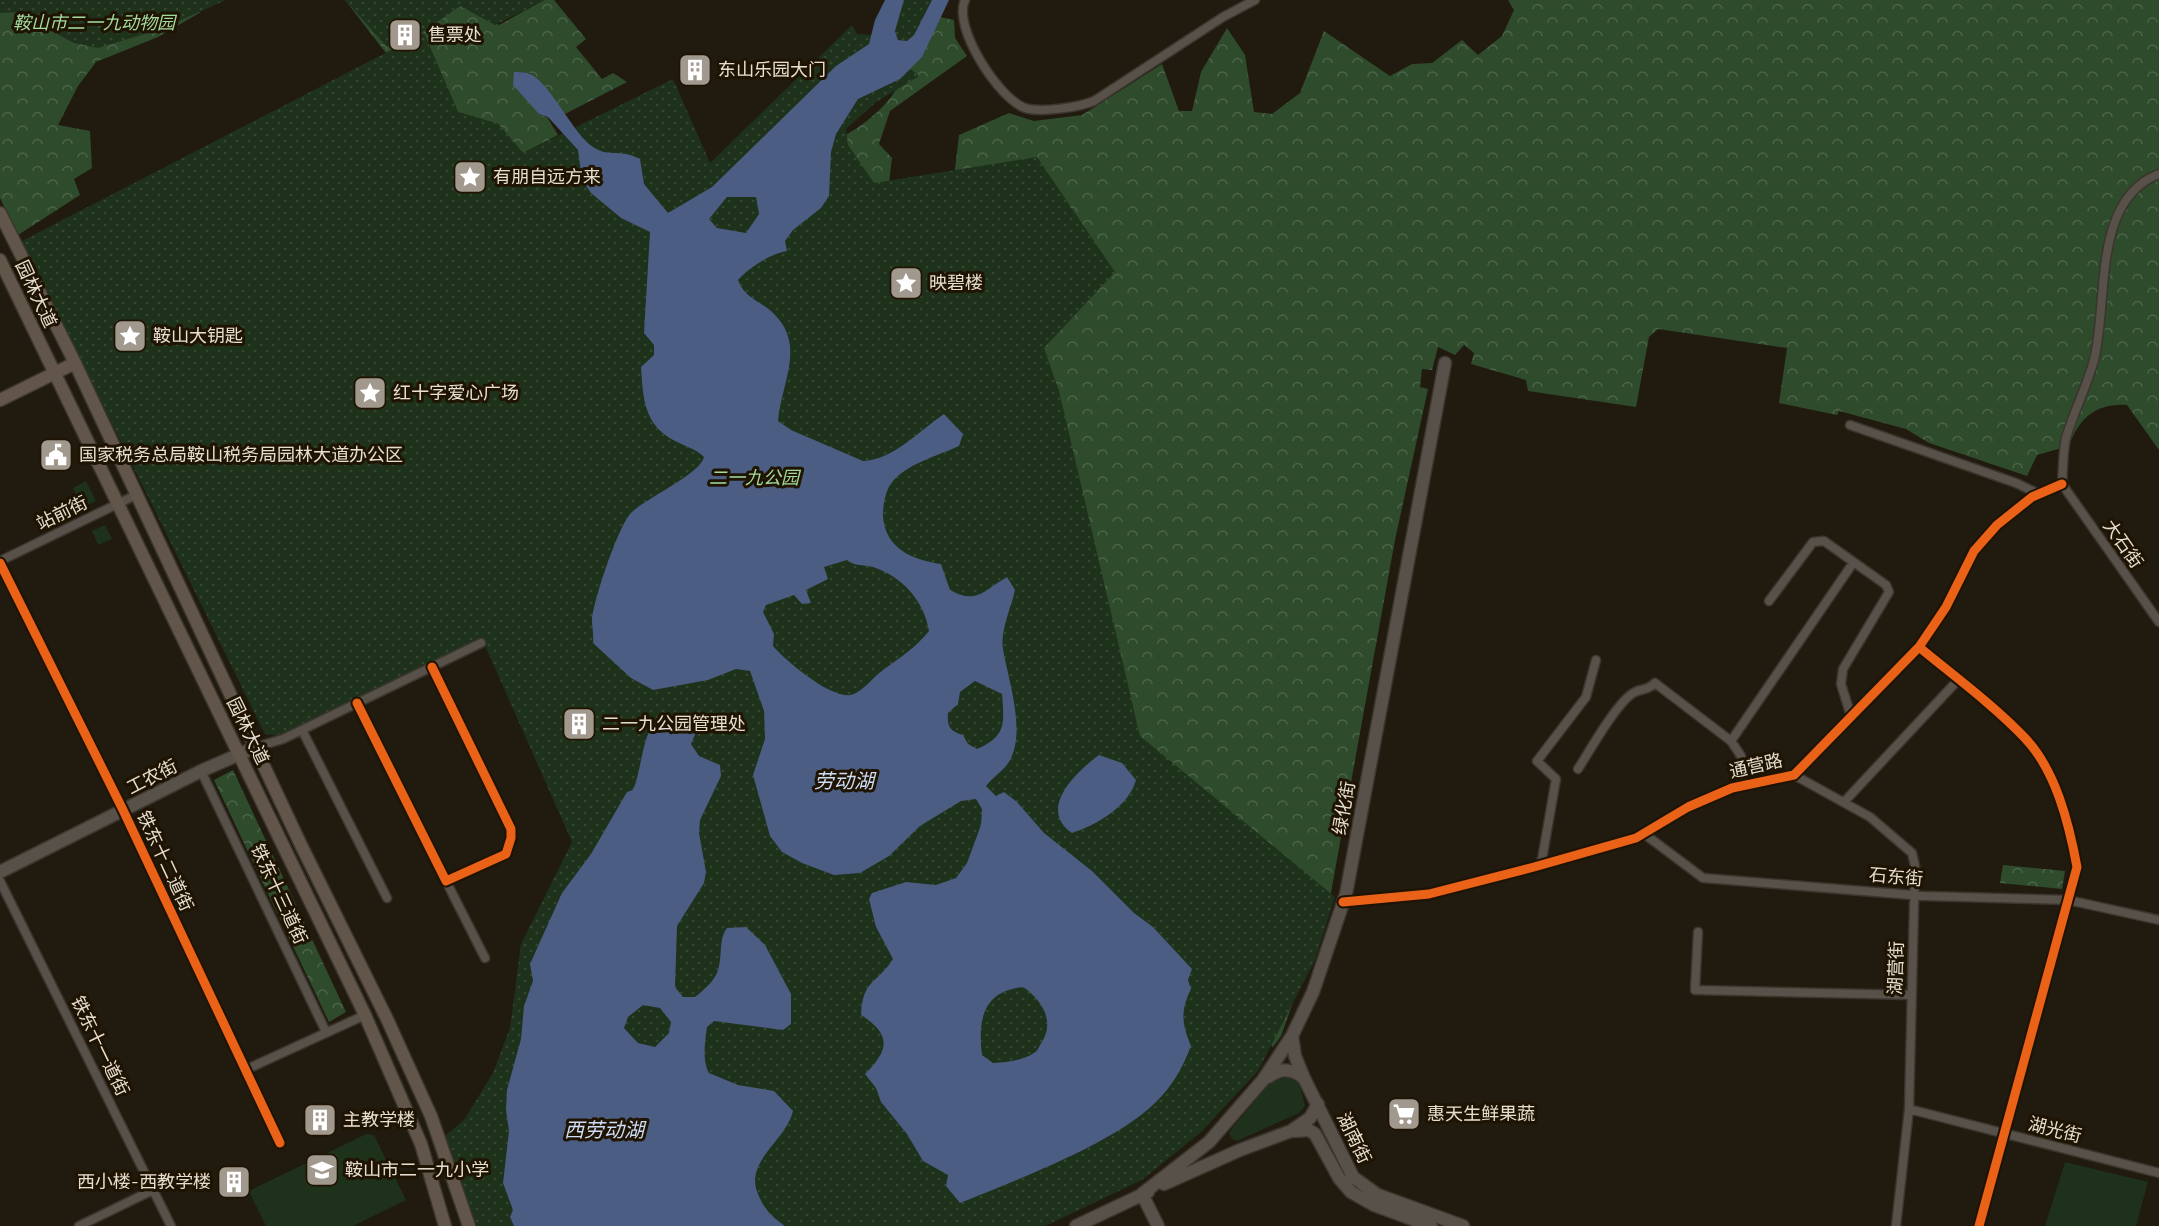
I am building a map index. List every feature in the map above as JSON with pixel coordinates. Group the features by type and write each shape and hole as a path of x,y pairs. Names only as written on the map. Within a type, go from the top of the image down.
{"main road":[{"path":"0,213 138,494 431,1116 469,1226"},
{"name":"园林大道","path":"0,260 365,1015 421,1144 445,1226"},
{"path":"0,400 75,363"},
{"name":"绿化街","path":"1142,1194 1193,1156 1224,1126 1263,1080 1292,1036 1313,992 1343,902 1444,363"},
{"path":"232,740 241,747 256,747"},
{"name":"工农街","path":"0,872 201,771 256,747"},
{"name":"湖南街","path":"1292,1036 1295,1056 1304,1078 1349,1171 1359,1183 1378,1195 1463,1226"},
{"path":"1263,1080 1286,1069 1295,1071 1304,1078"},
{"name":"绿化街","path":"1076,1226 1240,1150 1291,1131 1310,1118 1318,1104"},
{"path":"1224,1126 1221,1138 1229,1146 1240,1150"},
{"name":"湖南街","path":"1291,1131 1309,1130 1315,1134 1339,1178 1362,1199 1431,1226"},
{"path":"1142,1194 1158,1226"}],"street":[{"path":"966,0 962,6 963,20 969,38 1003,93 1015,104 1028,109 1081,106 1094,101 1223,17 1255,0"},
{"path":"2062,484 2066,440 2094,358 2109,236 2126,200 2145,180 2159,174"},
{"path":"1850,425 2016,483 2039,494"},
{"name":"通营路","path":"1343,902 1429,894 1541,865 1636,838 1688,807 1742,785 1794,775 1919,647 1946,607 1974,551 1997,525 2039,494 2062,484"},
{"name":"大石街","path":"2062,484 2159,622"},
{"name":"站前街","path":"0,562 138,494"},
{"path":"1769,601 1813,542 1824,541 1887,585 1889,592 1843,669 1841,684 1851,716"},
{"name":"铁东十二道街","path":"0,562 123,810 280,1143"},
{"path":"1731,741 1853,563"},
{"name":"工农街","path":"256,747 276,742 481,644"},
{"path":"1919,647 2025,738 2047,772 2070,831 2077,867 1979,1226"},
{"path":"1541,865 1556,779 1537,761 1586,696 1596,660"},
{"path":"432,667 511,829 506,854 446,881"},
{"path":"1844,802 1958,680"},
{"path":"1578,769 1617,709 1635,692 1647,691 1655,683 1731,741 1741,756 1742,785"},
{"path":"357,703 485,958"},
{"path":"302,730 387,898"},
{"name":"铁东十三道街","path":"201,771 326,1032"},
{"name":"湖营街","path":"1794,775 1870,817 1912,853 1915,866 1909,1108 1896,1226"},
{"name":"石东街","path":"1643,833 1703,878 1915,896 2068,900 2159,920"},
{"name":"铁东十一道街","path":"0,881 171,1226"},
{"path":"1698,932 1695,990 1912,995"},
{"path":"245,1070 365,1015"},
{"name":"湖光街","path":"1909,1108 2159,1173"},
{"path":"79,1226 153,1190"}],"green space":[{"path":"0,0 24,17 80,10 201,12 158,37 96,62 78,86 58,125 90,131 92,168 74,179 80,195 18,235 0,198"},
{"name":"鞍山市二一九动物园","path":"0,0 226,0 161,29 98,48 74,43 47,29 24,12 0,13"},
{"path":"345,0 458,0 499,25 544,0 554,0 586,39 576,47 602,79 613,73 627,82 565,114 530,73 514,72 539,114 547,117 558,135 523,153 498,124 458,112 424,34 386,53"},
{"path":"345,0 545,0 495,25 460,6 426,30 387,47"},
{"path":"904,0 932,0 914,35 908,41 898,40 895,31"},
{"path":"1508,0 2159,0 2159,450 2127,405 2116,405 2090,414 2078,428 2069,446 2037,455 2027,476 1929,443 1906,429 1839,411 1837,415 1779,403 1787,348 1658,329 1649,337 1636,407 1528,391 1526,380 1471,364 1474,353 1464,345 1455,355 1438,347 1432,370 1422,369 1420,387 1428,389 1395,540 1330,898 1281,1036 1273,1047 1259,1037 843,136 859,127 885,104 940,17 954,20 955,38 967,56 890,111 879,144 892,158 886,208 954,177 959,135 1009,113 1034,121 1082,115 1162,64 1179,111 1192,111 1201,72 1227,28 1245,55 1254,112 1272,114 1300,93 1324,31 1390,76 1412,64 1432,63 1462,40 1478,55 1502,36 1514,10"},
{"name":"二一九公园","path":"852,25 857,34 870,35 919,76 875,103 846,129 848,145 874,183 1037,157 1115,272 1044,348 1059,391 1140,736 1335,897 1315,960 1258,1071 1201,1132 1142,1180 1045,1226 477,1226 445,1136 464,1120 493,1073 510,1028 521,944 572,842 483,641 280,736 265,734 22,241 424,33 458,112 498,124 523,153 673,79 710,163"},
{"path":"86,481 96,501 82,507 73,488"},
{"path":"105,525 112,539 98,545 92,531"},
{"path":"233,770 346,1012 329,1022 214,780"},
{"path":"2003,865 2065,871 2062,889 2000,883"},
{"path":"1288,1077 1299,1083 1305,1106 1299,1113 1237,1141 1232,1139 1229,1133 1233,1127 1271,1082"},
{"path":"366,1134 374,1135 406,1200 353,1226 266,1226 249,1191"},
{"path":"2065,1162 2148,1182 2136,1226 2045,1226"}],"water":[{"name":"劳动湖","path":"885,0 904,0 895,31 898,40 907,41 914,35 932,0 949,0 922,57 900,79 858,99 836,134 831,152 829,196 821,208 793,230 785,241 787,251 761,262 738,280 748,294 771,311 782,324 788,337 790,364 778,421 791,430 863,461 895,450 944,414 963,434 959,446 912,466 896,478 887,492 883,516 889,536 902,550 920,559 941,564 950,590 974,596 1007,577 1015,590 1002,642 1015,709 1016,740 1013,754 1006,766 986,786 996,796 1004,792 1017,802 1044,833 1092,871 1134,913 1153,927 1192,969 1188,980 1191,989 1184,1011 1186,1031 1191,1046 1176,1076 1155,1103 1115,1132 1063,1160 960,1203 946,1186 948,1175 923,1161 907,1134 881,1102 876,1088 865,1074 879,1057 884,1043 878,1029 861,1015 867,989 893,959 876,927 869,899 872,893 906,882 936,885 956,878 967,863 981,825 982,809 976,799 961,801 920,826 889,856 860,873 834,875 802,863 782,852 770,836 753,775 765,739 764,711 750,671 736,669 708,680 653,690 631,678 593,643 593,611 614,546 627,519 640,506 693,471 704,457 665,435 651,419 644,400 641,367 654,355 654,345 644,333 650,232 621,218 591,193 582,180 578,150 548,117 539,114 513,85 514,72 528,73 536,77 589,144 608,153 625,154 640,159 644,184 668,213 712,187 836,66 869,44 875,20","holes":["727,197 756,197 759,214 746,233 717,228 709,219","847,560 873,567 894,577 917,600 929,631 863,688 850,695 831,691 820,685 779,653 773,646 774,634 763,612 766,605 794,595 802,604 811,603 806,590 828,579 824,567","975,681 1002,694 1002,728 994,739 977,749 968,744 963,735 952,730 948,722 948,713 958,704 960,692","1023,987 1036,998 1047,1019 1046,1034 1037,1050 1029,1056 1009,1062 993,1063 982,1055 982,1020 991,1001 1009,990"]},
{"name":"西劳动湖","path":"654,722 679,728 695,724 698,727 691,744 699,756 720,765 721,776 700,820 699,833 706,872 704,883 677,926 675,987 683,997 695,997 699,994 718,971 724,932 727,928 746,927 765,945 791,994 791,1024 783,1030 714,1021 707,1027 705,1051 705,1063 709,1073 738,1085 774,1091 793,1111 783,1132 761,1161 755,1182 760,1199 766,1208 785,1226 514,1226 510,1217 513,1210 503,1183 509,1131 506,1110 507,1090 521,1039 524,1006 533,981 530,964 562,893 591,854 627,792 633,790","holes":["643,1005 660,1008 671,1022 669,1033 655,1047 638,1043 624,1028 628,1017"]},
{"path":"1099,755 1122,763 1136,780 1127,798 1111,813 1092,825 1072,833 1062,823 1058,813 1059,802 1071,781"}],"cycle path":[{"path":"1343,902 1429,894 1534,867 1636,838 1688,807 1732,788 1794,775 1919,647 1946,607 1974,551 1997,525 2032,497 2062,484"},
{"path":"0,563 123,810 280,1143"},
{"path":"1919,647 1999,713 2035,750 2053,781 2070,833 2077,867 1979,1226"},
{"path":"357,703 446,881 506,854 511,829 432,667"}],"place":[{"name":"售票处","path":"405,35"},
{"name":"东山乐园大门","path":"695,70"},
{"name":"有朋自远方来","path":"470,177"},
{"name":"映碧楼","path":"906,283"},
{"name":"鞍山大钥匙","path":"130,336"},
{"name":"红十字爱心广场","path":"370,393"},
{"name":"国家税务总局鞍山税务局园林大道办公区","path":"56,455"},
{"name":"二一九公园管理处","path":"579,724"},
{"name":"惠天生鲜果蔬","path":"1404,1114"},
{"name":"主教学楼","path":"320,1120"},
{"name":"鞍山市二一九小学","path":"322,1170"},
{"name":"西小楼-西教学楼","path":"234,1182"}]}
